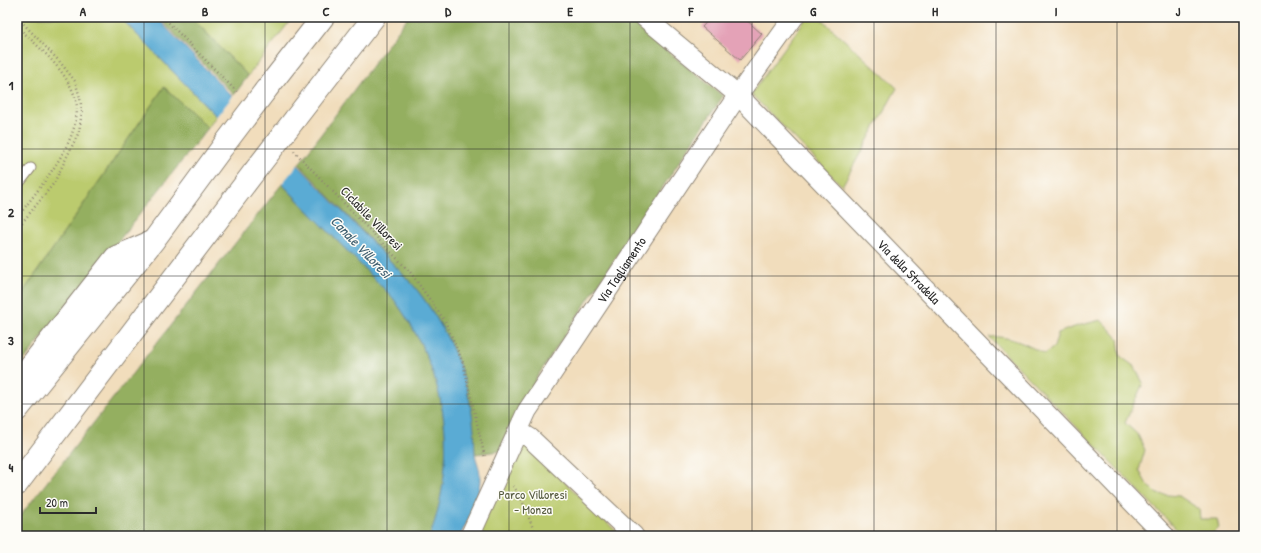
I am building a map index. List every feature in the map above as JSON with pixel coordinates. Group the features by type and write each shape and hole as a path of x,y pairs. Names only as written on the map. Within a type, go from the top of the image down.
{"highway":[{"path":"17,410 154,240 224,144 323,17"},
{"path":"17,484 374,17"},
{"path":"17,383 116,257 154,240"}],"street":[{"name":"Via della Stradella","path":"644,17 738,95 1165,536"},
{"name":"Via Tagliamento","path":"470,536 528,410 738,95 794,17"},
{"path":"517,436 525,435 530,438 634,536"}],"lane":[{"path":"17,186 31,168"}],"path":[{"path":"17,17 60,62 75,81 82,111 79,132 54,183 17,229"},
{"path":"163,17 241,96"},
{"path":"17,26 53,63 68,81 76,101 77,114 65,149 51,173 17,218"},
{"name":"Ciclabile Villoresi","path":"290,148 410,272 445,321 464,363 478,419 484,456 491,469 507,477 520,495 536,536"}],"green space":[{"path":"17,17 120,17 216,116 208,128 164,87 17,301"},
{"path":"158,17 191,17 248,76 234,95"},
{"path":"191,17 293,17 248,76"},
{"path":"408,17 625,17 723,96 537,377 501,451 475,454 470,407 459,364 440,324 428,304 413,285 299,164"},
{"path":"807,17 819,17 897,88 842,186 751,94"},
{"path":"164,87 208,128 17,369 17,301"},
{"path":"282,184 393,298 411,326 425,354 436,383 443,412 445,442 444,473 439,504 430,536 17,536 17,520"},
{"path":"1101,320 1118,338 1120,356 1135,367 1143,383 1125,423 1138,435 1145,450 1139,470 1146,483 1157,494 1179,496 1199,509 1200,519 1217,519 1219,528 1210,536 1183,536 989,337 1011,339 1045,354 1054,347 1058,333 1077,326"},
{"name":"Parco Villoresi - Monza","path":"524,443 621,536 476,536"}],"water":[{"name":"Canale Villoresi","path":"120,17 156,17 413,285 425,301 446,335 461,371 467,390 474,430 475,454 480,472 479,491 471,514 460,536 430,536 439,504 444,473 445,442 443,412 436,382 425,353 411,325 393,298"}],"pier":[{"path":"234,95 300,162 280,186 215,118"}],"building":[{"path":"711,17 743,17 762,34 740,60 702,27"}]}
